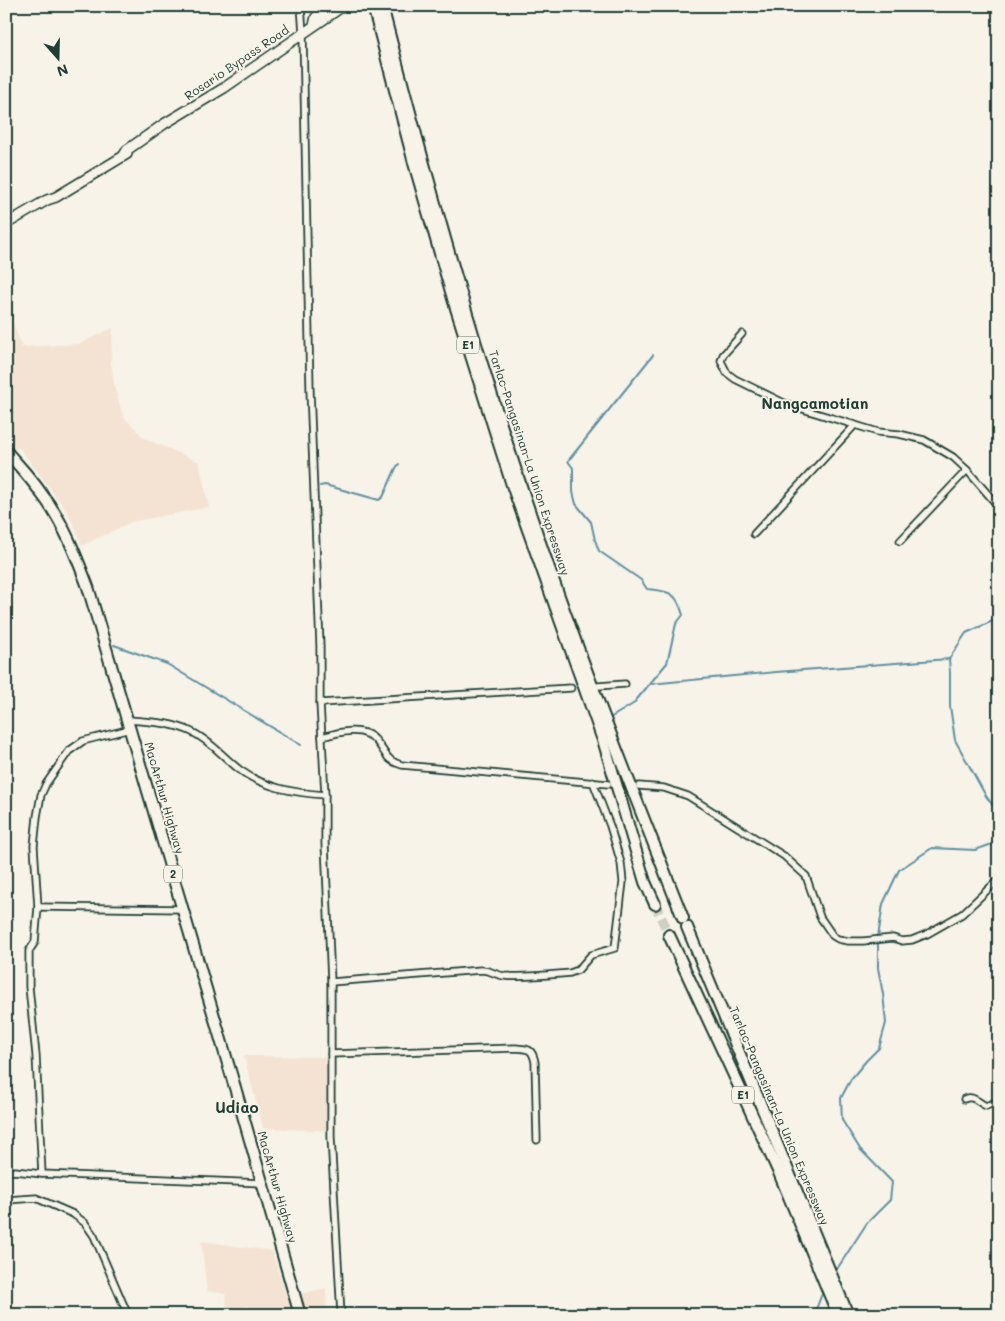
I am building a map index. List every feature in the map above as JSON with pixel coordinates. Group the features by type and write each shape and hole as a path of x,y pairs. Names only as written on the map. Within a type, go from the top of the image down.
{"highway":[{"name":"Tarlac-Pangasinan-La Union Expressway","path":"373,6 454,302 506,467 604,743 645,882 655,904"},
{"name":"Tarlac-Pangasinan-La Union Expressway","path":"382,6 421,157 462,298 530,516 623,768 848,1315"},
{"name":"MacArthur Highway","path":"6,450 42,493 62,526 76,556 96,613 300,1315"},
{"name":"Tarlac-Pangasinan-La Union Expressway","path":"669,935 780,1175 838,1315"}],"main road":[{"name":"Rosario Bypass Road","path":"314,25 316,17 332,6"},
{"name":"Rosario Bypass Road","path":"6,224 130,153 166,128 174,120 343,6"},
{"name":"Rosario Bypass Road","path":"6,230 50,204 56,197"}],"street":[{"path":"302,6 310,390 331,982 331,1137 341,1315"},
{"path":"742,334 723,355 723,366 727,374 735,380 784,403 878,432 900,434 924,440 952,457 967,470 999,507"},
{"path":"754,534 855,425"},
{"path":"900,540 967,470"},
{"path":"598,686 625,684"},
{"path":"320,703 571,688"},
{"path":"42,1174 36,1055 29,987 29,951 35,942 38,907 34,846 39,801 43,789 69,751 84,741 129,725 157,721 190,731 206,740 241,771 253,778 285,789 325,795"},
{"path":"322,737 352,731 368,734 376,740 388,759 402,765 608,784"},
{"path":"331,982 481,970 503,976 570,973 578,970 591,955 615,948 623,882 621,864 610,826 593,782"},
{"path":"639,786 664,788 688,796 784,856 806,876 820,917 833,936 848,941 893,938 902,941 912,940 927,934 962,914 999,879"},
{"path":"38,907 183,909"},
{"path":"331,1054 515,1048 529,1050 533,1053 535,1062 537,1140"},
{"path":"964,1099 974,1098 981,1104 988,1106 999,1101"},
{"path":"6,1172 262,1183"},
{"path":"6,1200 36,1198 73,1214 85,1223 94,1236 128,1315"}],"shaded area":[{"path":"6,305 22,347 79,344 113,328 111,363 115,389 123,416 144,438 199,462 209,507 131,522 82,546 75,527 65,509 19,447 15,450 6,439"},
{"path":"244,1056 328,1057 332,1131 263,1128"},
{"path":"201,1241 272,1251 292,1315 252,1315 249,1306 228,1311 225,1294 207,1291"},
{"path":"326,1288 327,1315 306,1315 300,1294"}],"waterway":[{"path":"610,718 633,704 667,663 676,624 683,615 675,597 667,592 647,589 641,580 599,551 591,522 576,504 573,492 573,468 568,461 653,355"},
{"path":"320,486 325,485 379,500 383,497 399,464"},
{"path":"999,620 966,633 949,659 950,706 955,740 986,796 999,814"},
{"path":"114,645 167,664 301,745"},
{"path":"650,684 949,659"},
{"path":"878,937 883,904 899,870 932,848 975,850 995,843 999,831"},
{"path":"835,1272 867,1223 890,1200 892,1182 860,1149 842,1120 841,1098 851,1079 879,1048 886,1023 878,968 878,942"},
{"path":"816,1315 815,1312 823,1291"}],"tunnel":[{"path":"655,904 669,935"}],"district":[{"name":"Nangcamotian","path":"815,404"},
{"name":"Udiao","path":"237,1108"}]}
